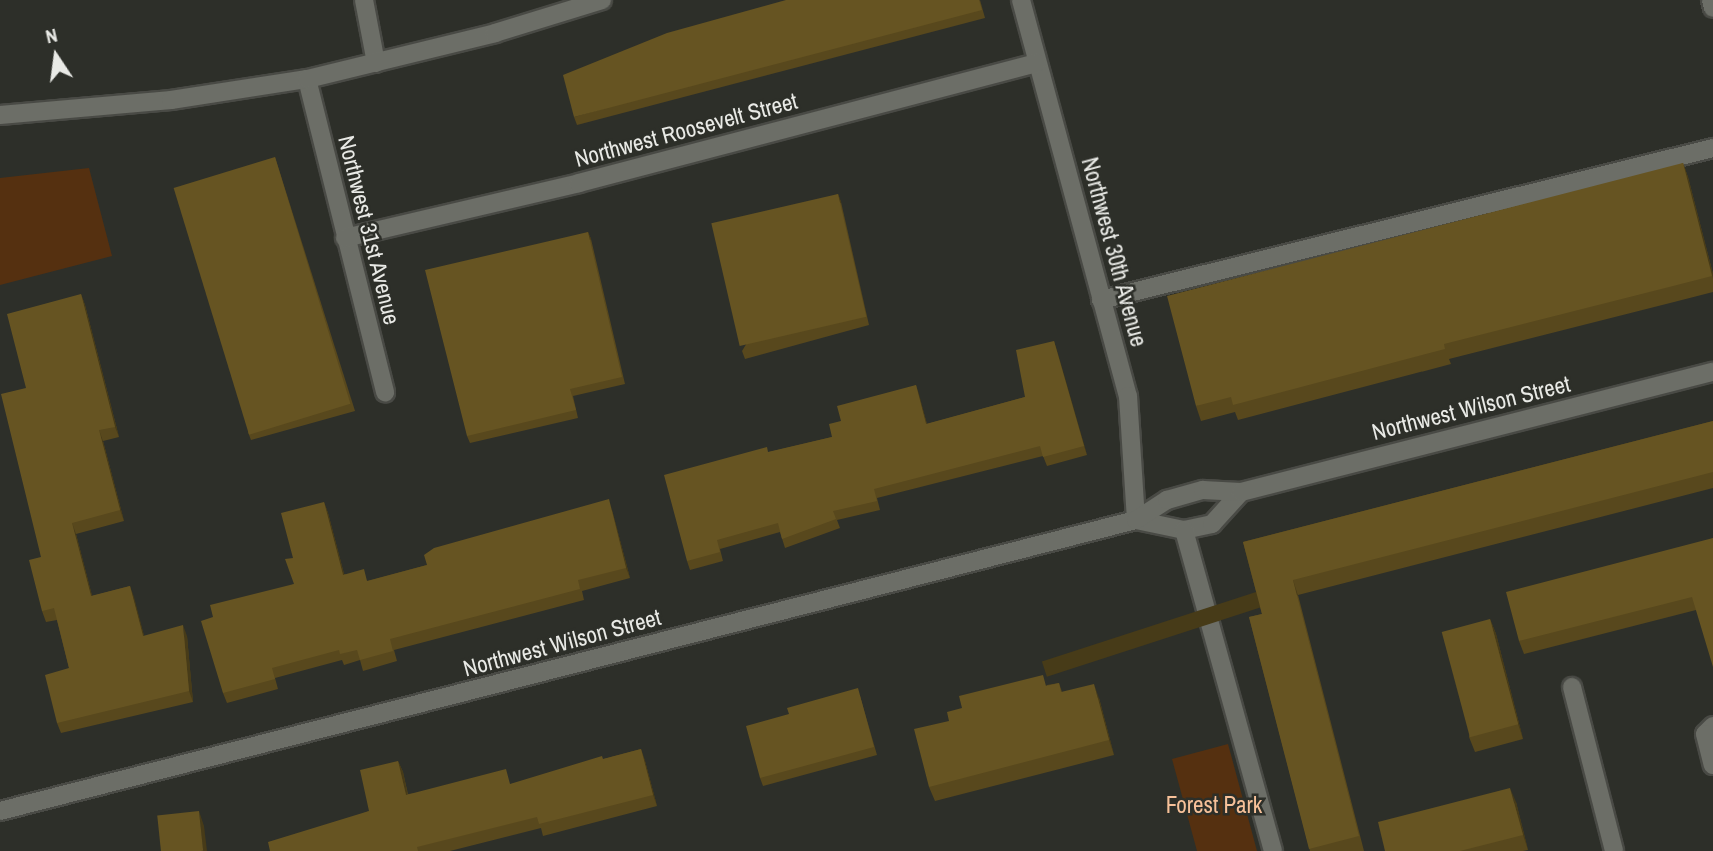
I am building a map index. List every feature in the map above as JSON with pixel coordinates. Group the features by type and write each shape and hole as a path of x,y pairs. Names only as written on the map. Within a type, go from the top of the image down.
{"street":[{"path":"364,0 376,63"},
{"path":"0,115 171,100 307,79 376,63 602,0"},
{"name":"Northwest 30th Avenue","path":"1021,0 1128,396 1136,520"},
{"path":"1711,0 1713,8"},
{"name":"Northwest Roosevelt Street","path":"345,238 579,183 1037,63"},
{"name":"Northwest 31st Avenue","path":"307,79 385,393"},
{"path":"1101,300 1713,148"},
{"name":"Northwest Wilson Street","path":"1,809 1136,520 1167,500 1203,490 1241,492 1713,372"},
{"path":"1241,492 1212,524 1184,530 1273,851"},
{"name":"Northwest Wilson Street","path":"1136,520 1184,530"},
{"path":"1572,687 1614,851"},
{"path":"1713,726 1705,734 1713,765"}],"green space":[{"path":"89,168 112,256 0,285 0,178"},
{"name":"Forest Park","path":"1228,744 1257,851 1197,851 1172,759"}],"building":[{"path":"786,0 979,0 982,10 574,117 563,75 667,33"},
{"path":"275,157 350,404 249,435 174,188"},
{"path":"1683,163 1712,276 1444,344 1445,349 1233,405 1231,397 1196,406 1167,296"},
{"path":"838,194 866,317 740,346 711,223"},
{"path":"588,232 622,377 570,389 576,410 467,436 425,270"},
{"path":"81,294 115,427 99,430 120,510 72,523 91,596 130,586 143,636 183,625 189,691 57,723 45,675 69,668 54,608 42,611 29,560 41,557 1,394 26,388 7,314"},
{"path":"1054,341 1084,446 1043,457 1040,446 874,489 877,501 833,511 836,519 782,539 778,523 717,540 720,552 687,561 664,475 767,447 768,452 832,437 829,424 841,421 837,406 916,385 926,424 1025,397 1016,350"},
{"path":"1713,421 1713,472 1293,580 1359,836 1309,849 1249,617 1262,614 1243,542"},
{"path":"609,499 626,568 578,580 580,589 390,639 393,651 360,660 357,650 340,654 339,650 272,668 275,679 223,693 201,621 213,617 210,605 294,584 285,559 293,558 281,513 324,502 343,575 364,569 367,581 427,565 424,555 434,548"},
{"path":"1713,538 1713,667 1692,597 1519,641 1506,592"},
{"path":"1490,619 1518,724 1470,737 1442,632"},
{"path":"1043,675 1046,686 1059,683 1061,692 1094,684 1109,740 929,787 914,729 949,721 947,712 962,708 959,696"},
{"path":"858,688 874,747 760,778 746,726 789,714 787,708"},
{"path":"641,749 653,795 539,824 537,817 417,847 418,851 270,851 268,842 369,811 360,770 398,761 406,795 506,769 510,784 602,756 603,759"},
{"path":"1510,788 1523,835 1460,851 1385,851 1378,822"},
{"path":"199,811 203,851 161,851 157,815"}]}
